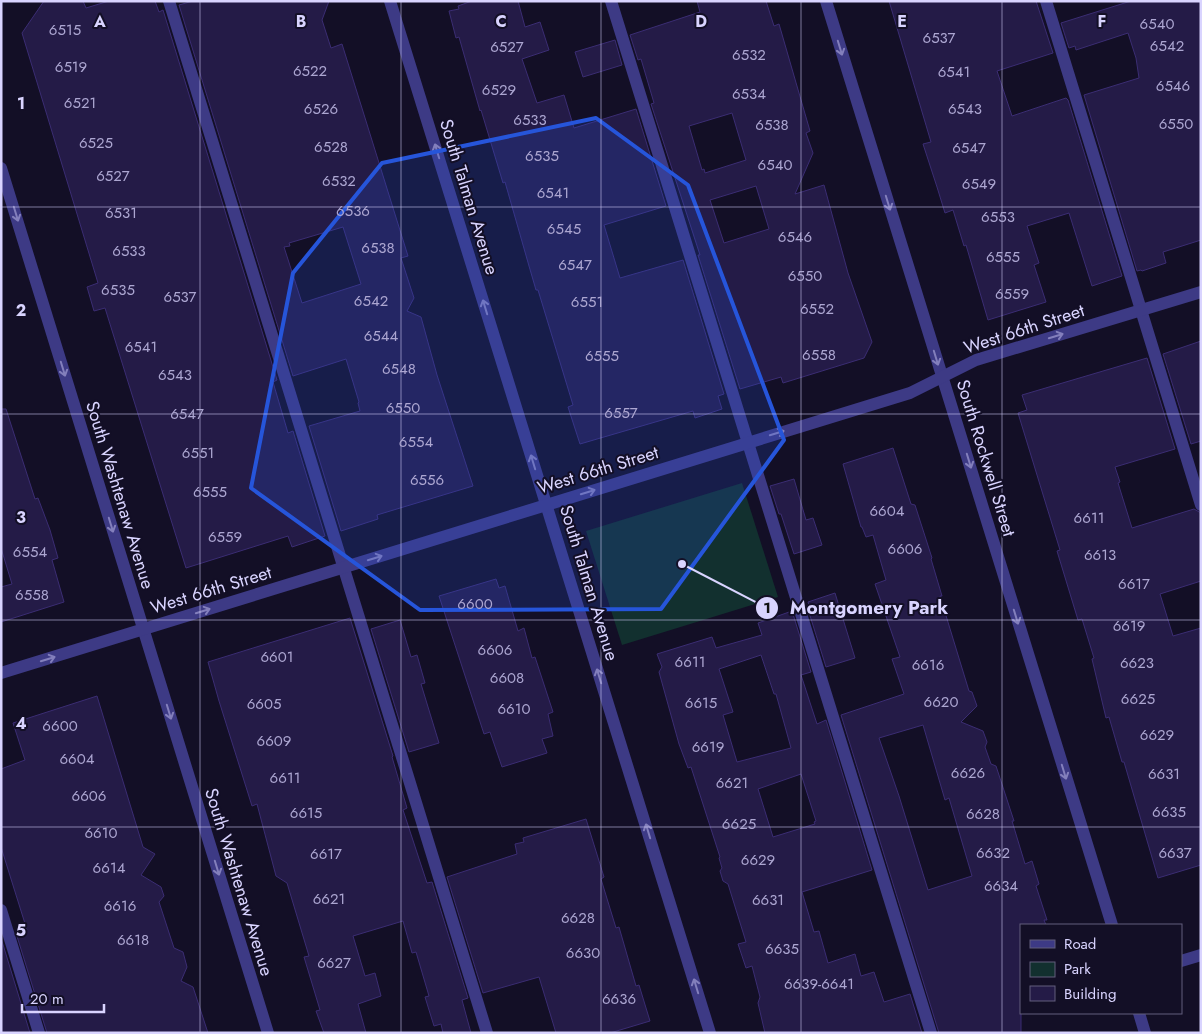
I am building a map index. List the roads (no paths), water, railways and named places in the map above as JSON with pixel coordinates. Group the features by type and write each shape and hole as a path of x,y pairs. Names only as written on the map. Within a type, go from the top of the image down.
{"street":[{"path":"169,1 487,1033"},
{"name":"South Talman Avenue","path":"390,1 710,1033"},
{"path":"611,1 746,443 931,1033"},
{"name":"South Rockwell Street","path":"826,1 1112,924"},
{"path":"1046,1 1201,505"},
{"name":"South Washtenaw Avenue","path":"1,168 268,1033"},
{"name":"West 66th Street","path":"1,673 910,393 976,360 1201,292"},
{"path":"1,910 39,1033"},
{"path":"1182,961 1201,955"},
{"path":"1138,1014 1145,1033"}],"place":[{"name":"Montgomery Park","path":"682,564"}]}
